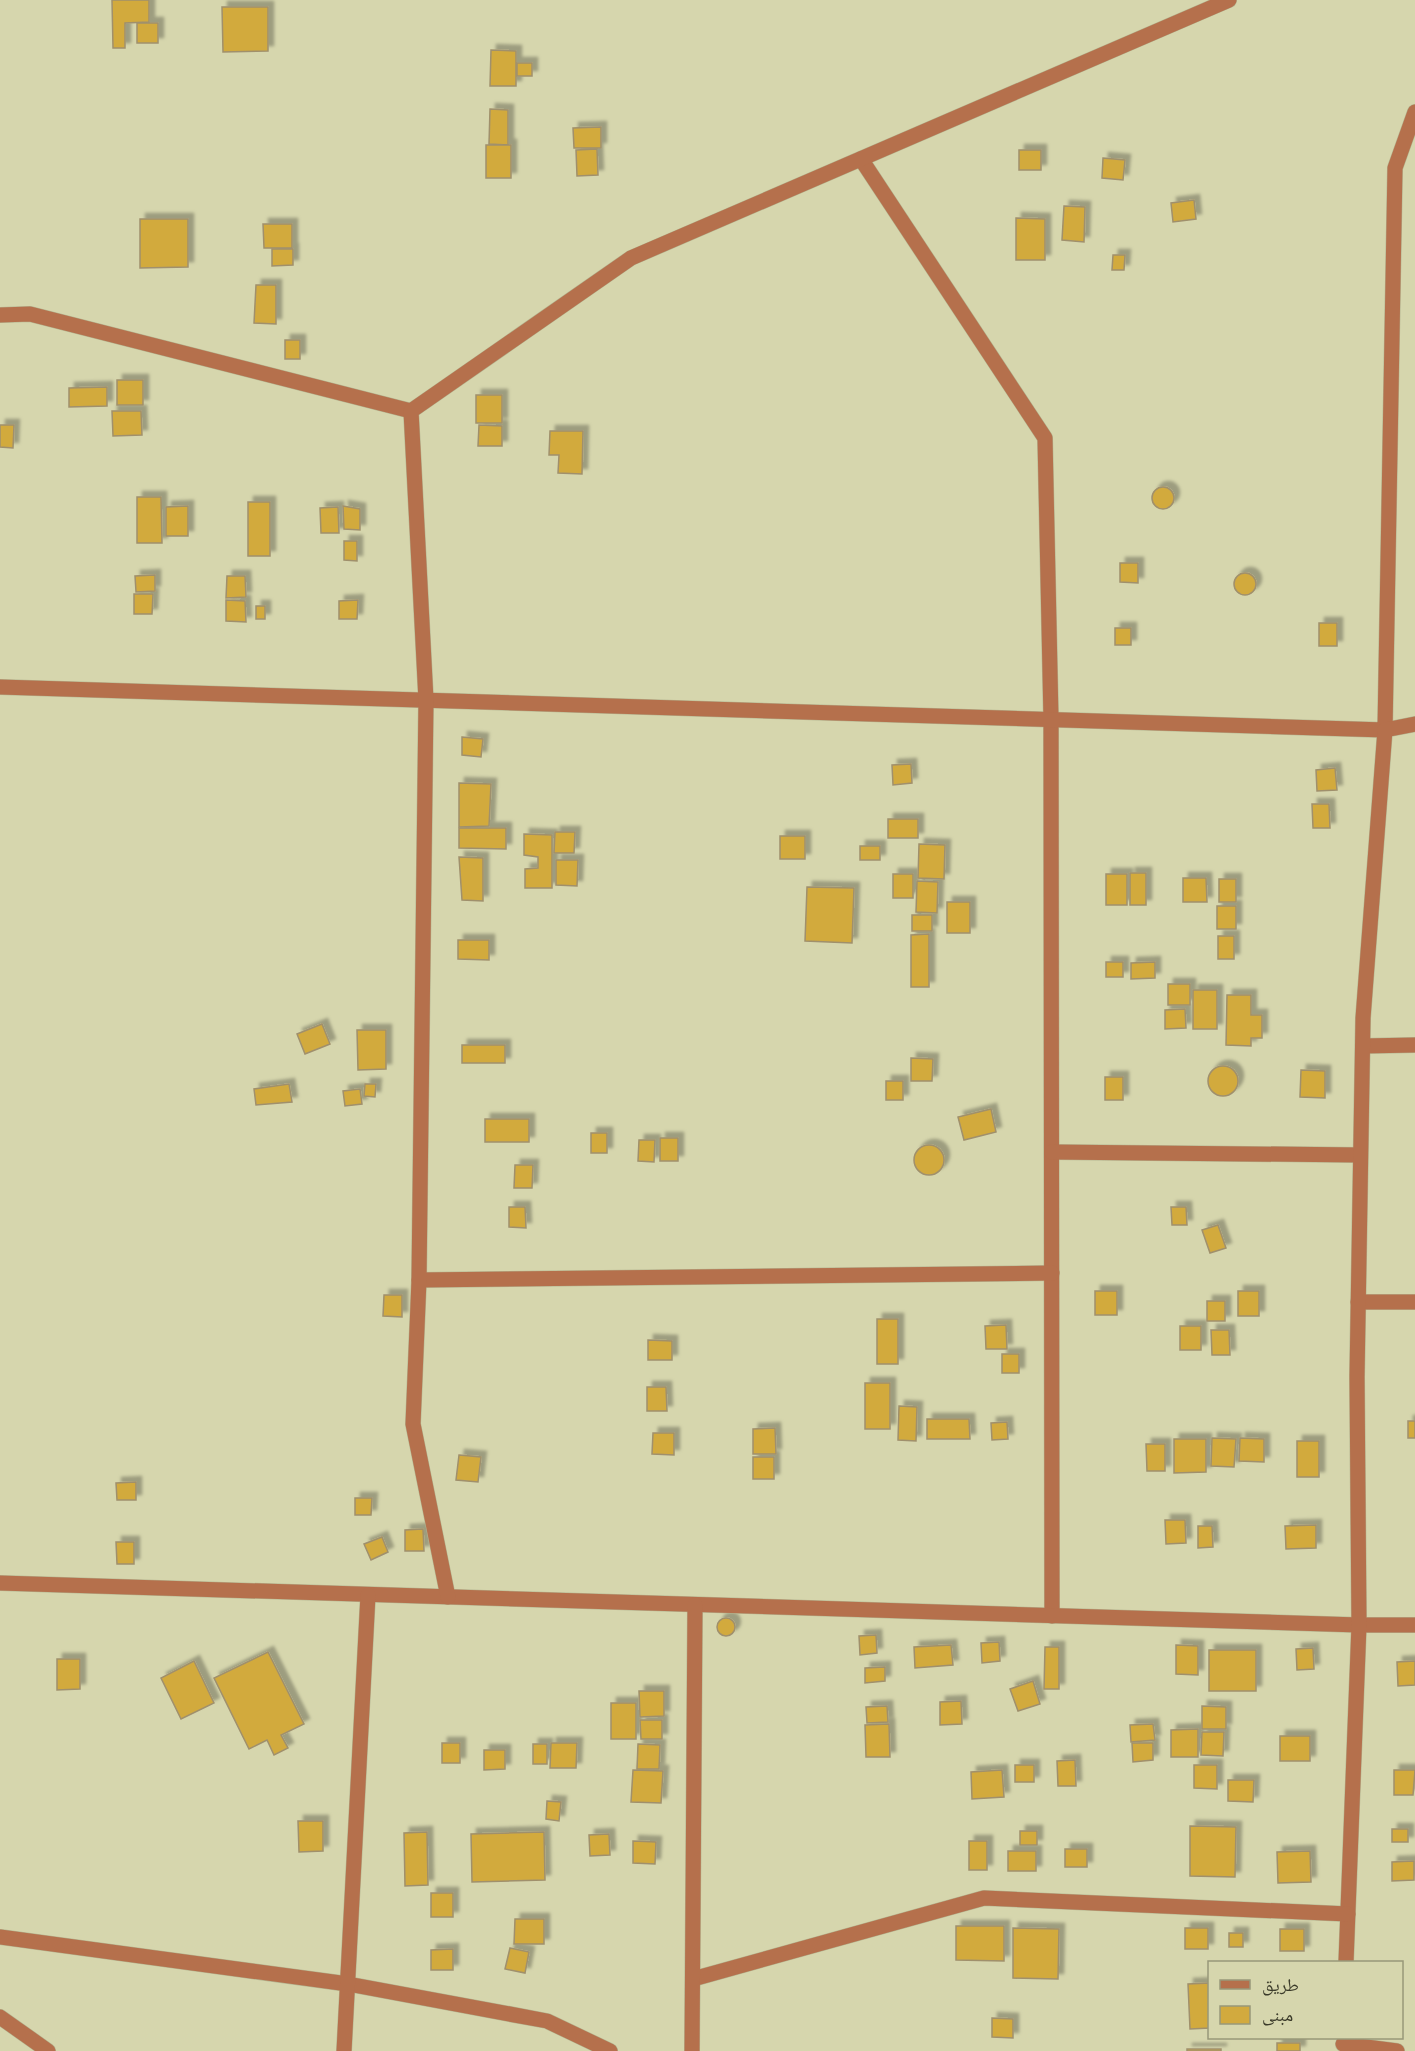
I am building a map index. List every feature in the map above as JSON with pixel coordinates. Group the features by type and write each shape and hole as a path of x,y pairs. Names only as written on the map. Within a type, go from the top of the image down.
{"street":[{"path":"0,315 30,314 411,411 631,258 1229,0"},
{"path":"1346,1961 1359,1625 1360,1155 1363,1046 1385,730 1395,168 1415,112"},
{"path":"861,159 1045,438 1051,719 1052,1616"},
{"path":"411,411 426,700 419,1280 413,1424 448,1597"},
{"path":"0,687 1385,730 1415,724"},
{"path":"1363,1046 1415,1045"},
{"path":"1052,1152 1360,1155"},
{"path":"419,1280 1052,1273"},
{"path":"1358,1302 1415,1302"},
{"path":"0,1583 1415,1625"},
{"path":"344,2051 368,1595"},
{"path":"692,2051 695,1605"},
{"path":"693,1979 984,1898 1348,1914"},
{"path":"0,1937 348,1983 548,2021 610,2051"},
{"path":"0,2017 48,2051"},
{"path":"1343,2044 1397,2051"}],"building":[{"path":"112,0 149,0 149,22 125,23 125,48 113,48"},
{"path":"222,7 268,7 268,51 223,52"},
{"path":"137,23 158,23 158,43 137,43"},
{"path":"491,50 516,51 516,86 490,86"},
{"path":"517,63 532,63 532,76 517,76"},
{"path":"490,109 508,110 508,145 489,144"},
{"path":"601,127 601,148 574,148 573,128"},
{"path":"486,145 511,145 511,178 486,178"},
{"path":"597,149 598,175 577,176 576,150"},
{"path":"1019,150 1041,150 1041,170 1019,170"},
{"path":"1103,158 1125,160 1123,180 1102,178"},
{"path":"1194,200 1196,219 1173,222 1171,203"},
{"path":"1064,206 1085,207 1084,242 1062,240"},
{"path":"1016,218 1045,219 1045,260 1016,260"},
{"path":"140,219 188,219 188,267 140,268"},
{"path":"263,224 292,224 292,248 264,248"},
{"path":"272,249 293,249 293,265 272,266"},
{"path":"1113,255 1125,255 1124,270 1112,270"},
{"path":"256,285 276,285 276,324 254,323"},
{"path":"285,340 300,340 300,359 285,359"},
{"path":"117,380 143,380 143,405 117,405"},
{"path":"107,387 107,406 69,407 69,388"},
{"path":"476,395 502,395 502,423 476,423"},
{"path":"112,411 141,411 142,435 113,436"},
{"path":"0,425 14,425 13,448 0,447"},
{"path":"479,425 502,426 502,446 478,446"},
{"path":"550,431 583,431 582,474 558,473 559,455 549,455"},
{"path":"1163,487 1171,490 1174,498 1171,506 1163,509 1155,506 1152,498 1155,490"},
{"path":"137,497 161,497 162,543 137,543"},
{"path":"248,502 270,502 270,556 248,556"},
{"path":"188,506 188,536 166,536 166,507"},
{"path":"343,506 360,509 360,530 344,529"},
{"path":"338,507 339,533 321,533 320,508"},
{"path":"344,541 357,541 357,561 344,560"},
{"path":"1120,563 1138,563 1138,583 1120,582"},
{"path":"1245,573 1253,576 1256,584 1253,592 1245,595 1237,592 1234,584 1237,576"},
{"path":"155,575 155,591 136,592 135,576"},
{"path":"227,576 245,576 246,597 226,598"},
{"path":"134,594 153,594 152,614 134,614"},
{"path":"226,600 245,601 246,622 226,621"},
{"path":"358,600 357,619 339,619 339,601"},
{"path":"256,606 265,606 265,619 256,619"},
{"path":"1319,623 1337,623 1337,646 1319,646"},
{"path":"1115,628 1131,628 1131,645 1115,645"},
{"path":"462,737 483,739 481,757 462,755"},
{"path":"911,764 912,783 893,785 892,765"},
{"path":"1335,768 1337,790 1317,791 1316,770"},
{"path":"459,783 491,784 489,826 459,827"},
{"path":"1312,804 1329,804 1330,828 1313,828"},
{"path":"888,819 918,819 918,838 888,838"},
{"path":"459,828 506,828 506,849 459,848"},
{"path":"555,832 575,832 574,853 554,853"},
{"path":"524,834 552,835 552,888 525,888 525,869 538,868 538,857 524,855"},
{"path":"780,836 805,836 805,859 780,859"},
{"path":"919,844 945,845 944,879 918,878"},
{"path":"860,846 880,846 880,860 860,860"},
{"path":"459,857 483,858 483,901 462,900"},
{"path":"556,860 578,860 577,886 556,885"},
{"path":"1130,873 1146,873 1146,905 1130,905"},
{"path":"893,874 913,874 913,898 893,898"},
{"path":"1106,874 1127,874 1127,905 1106,905"},
{"path":"1183,878 1206,878 1207,902 1183,902"},
{"path":"1219,879 1236,879 1236,902 1219,902"},
{"path":"917,881 938,882 937,913 916,912"},
{"path":"807,887 854,888 852,943 805,941"},
{"path":"947,902 970,902 970,933 947,933"},
{"path":"1217,906 1236,906 1236,929 1217,929"},
{"path":"912,915 932,915 932,931 912,931"},
{"path":"929,934 929,987 911,987 911,935"},
{"path":"1218,936 1234,936 1234,959 1218,959"},
{"path":"458,940 489,940 489,960 458,959"},
{"path":"1106,962 1123,962 1123,977 1106,977"},
{"path":"1155,962 1155,978 1131,979 1131,963"},
{"path":"1168,984 1190,984 1190,1005 1168,1005"},
{"path":"1193,990 1217,990 1217,1029 1193,1029"},
{"path":"1227,995 1251,995 1251,1015 1262,1015 1262,1038 1251,1038 1251,1046 1226,1045"},
{"path":"1185,1009 1186,1028 1165,1029 1165,1010"},
{"path":"322,1024 330,1044 305,1054 297,1034"},
{"path":"357,1030 386,1030 386,1069 358,1070"},
{"path":"462,1045 505,1045 505,1063 462,1063"},
{"path":"911,1058 933,1059 932,1081 911,1081"},
{"path":"1223,1066 1234,1070 1238,1081 1234,1092 1223,1096 1212,1092 1208,1081 1212,1070"},
{"path":"1301,1070 1325,1071 1325,1098 1300,1097"},
{"path":"1105,1077 1123,1077 1123,1100 1105,1100"},
{"path":"886,1081 903,1081 903,1100 886,1100"},
{"path":"289,1084 292,1102 256,1105 254,1089"},
{"path":"365,1084 376,1084 375,1097 364,1096"},
{"path":"360,1089 362,1104 345,1106 343,1091"},
{"path":"991,1109 996,1132 964,1140 958,1117"},
{"path":"485,1119 529,1119 529,1142 485,1142"},
{"path":"591,1133 607,1133 607,1153 591,1153"},
{"path":"660,1138 678,1138 678,1161 660,1161"},
{"path":"639,1140 655,1140 654,1162 638,1161"},
{"path":"929,1145 940,1149 944,1160 940,1171 929,1175 918,1171 914,1160 918,1149"},
{"path":"515,1165 533,1165 532,1188 514,1188"},
{"path":"509,1207 525,1207 526,1228 509,1227"},
{"path":"1171,1207 1186,1207 1187,1225 1172,1225"},
{"path":"1218,1225 1226,1248 1210,1253 1202,1230"},
{"path":"1095,1291 1117,1291 1117,1315 1095,1315"},
{"path":"1238,1291 1259,1291 1259,1316 1238,1316"},
{"path":"384,1295 402,1295 402,1317 383,1316"},
{"path":"1207,1301 1225,1301 1225,1321 1207,1321"},
{"path":"877,1319 898,1319 898,1364 877,1364"},
{"path":"1006,1325 1007,1349 986,1349 985,1326"},
{"path":"1180,1326 1201,1326 1201,1350 1180,1350"},
{"path":"1211,1330 1229,1330 1230,1355 1212,1355"},
{"path":"648,1340 672,1341 672,1360 648,1360"},
{"path":"1002,1354 1019,1354 1019,1373 1002,1373"},
{"path":"865,1383 890,1383 890,1429 865,1429"},
{"path":"647,1387 666,1387 667,1411 647,1411"},
{"path":"899,1406 917,1407 916,1441 898,1440"},
{"path":"927,1419 969,1419 970,1439 927,1439"},
{"path":"1408,1421 1415,1421 1415,1438 1408,1438"},
{"path":"1007,1422 1008,1439 992,1440 991,1423"},
{"path":"775,1428 776,1454 753,1454 753,1429"},
{"path":"653,1433 674,1433 674,1455 652,1454"},
{"path":"1212,1438 1236,1439 1234,1467 1211,1466"},
{"path":"1240,1438 1264,1439 1264,1462 1239,1461"},
{"path":"1174,1439 1206,1439 1206,1472 1174,1473"},
{"path":"1297,1441 1319,1441 1319,1477 1297,1477"},
{"path":"1146,1444 1165,1444 1165,1471 1147,1471"},
{"path":"459,1455 481,1457 478,1482 456,1480"},
{"path":"753,1457 774,1457 774,1479 753,1479"},
{"path":"136,1482 136,1500 117,1500 116,1483"},
{"path":"355,1498 372,1498 371,1515 355,1515"},
{"path":"1165,1520 1185,1520 1186,1543 1166,1544"},
{"path":"1316,1525 1316,1548 1286,1549 1285,1526"},
{"path":"1198,1526 1212,1526 1213,1547 1198,1548"},
{"path":"423,1529 424,1551 405,1551 405,1530"},
{"path":"382,1537 388,1552 371,1560 364,1544"},
{"path":"116,1542 134,1542 134,1564 117,1564"},
{"path":"726,1618 732,1621 735,1627 732,1633 726,1636 720,1633 717,1627 720,1621"},
{"path":"876,1635 877,1653 860,1655 859,1636"},
{"path":"999,1642 1000,1661 982,1663 981,1643"},
{"path":"951,1645 953,1665 915,1668 914,1647"},
{"path":"1176,1645 1198,1646 1198,1675 1176,1674"},
{"path":"1045,1647 1059,1647 1059,1689 1044,1689"},
{"path":"1313,1648 1314,1669 1297,1670 1296,1649"},
{"path":"1209,1650 1256,1650 1256,1691 1209,1691"},
{"path":"268,1652 304,1724 281,1735 288,1748 274,1755 267,1740 249,1749 214,1678"},
{"path":"57,1659 80,1659 80,1689 57,1690"},
{"path":"194,1661 214,1703 181,1719 161,1678"},
{"path":"1415,1661 1415,1685 1398,1686 1397,1662"},
{"path":"885,1667 885,1681 865,1683 865,1668"},
{"path":"1033,1681 1040,1704 1018,1711 1010,1689"},
{"path":"639,1691 664,1691 664,1716 640,1717"},
{"path":"961,1701 962,1724 940,1725 940,1702"},
{"path":"611,1703 636,1703 636,1739 611,1739"},
{"path":"887,1706 888,1722 867,1723 866,1707"},
{"path":"1202,1706 1226,1707 1226,1729 1202,1729"},
{"path":"640,1720 662,1720 662,1739 641,1739"},
{"path":"889,1724 890,1757 866,1757 865,1725"},
{"path":"1153,1724 1155,1740 1131,1742 1130,1725"},
{"path":"1198,1729 1198,1757 1171,1757 1171,1730"},
{"path":"1202,1732 1224,1732 1223,1756 1201,1755"},
{"path":"1280,1736 1310,1736 1310,1761 1280,1761"},
{"path":"442,1743 460,1743 460,1763 442,1763"},
{"path":"551,1743 577,1743 576,1768 550,1768"},
{"path":"1132,1743 1153,1743 1153,1760 1133,1762"},
{"path":"533,1744 547,1744 547,1764 533,1764"},
{"path":"638,1744 660,1745 659,1769 637,1769"},
{"path":"484,1750 505,1750 505,1769 484,1770"},
{"path":"1075,1760 1076,1786 1058,1786 1057,1761"},
{"path":"1015,1765 1034,1765 1034,1782 1015,1782"},
{"path":"1194,1765 1217,1765 1217,1789 1194,1788"},
{"path":"633,1770 663,1771 661,1803 631,1802"},
{"path":"1002,1770 1004,1797 972,1799 971,1772"},
{"path":"1394,1770 1415,1770 1413,1795 1394,1795"},
{"path":"1228,1780 1254,1780 1253,1802 1228,1801"},
{"path":"547,1801 561,1802 559,1821 546,1819"},
{"path":"298,1821 323,1821 323,1851 299,1852"},
{"path":"1190,1826 1236,1827 1235,1877 1190,1876"},
{"path":"1392,1829 1408,1829 1408,1842 1392,1842"},
{"path":"1020,1831 1037,1831 1037,1845 1020,1845"},
{"path":"427,1832 428,1885 405,1886 404,1833"},
{"path":"544,1832 545,1880 472,1882 471,1834"},
{"path":"609,1834 610,1855 590,1856 589,1835"},
{"path":"633,1841 656,1842 655,1864 633,1863"},
{"path":"969,1841 987,1841 987,1870 969,1870"},
{"path":"1065,1849 1087,1849 1087,1867 1065,1867"},
{"path":"1008,1851 1036,1851 1036,1871 1008,1871"},
{"path":"1310,1851 1311,1882 1278,1883 1277,1852"},
{"path":"1414,1861 1414,1880 1392,1881 1392,1862"},
{"path":"431,1893 453,1893 453,1917 431,1917"},
{"path":"515,1919 544,1919 544,1944 514,1944"},
{"path":"956,1926 1004,1926 1004,1961 956,1960"},
{"path":"1013,1928 1059,1929 1058,1979 1013,1978"},
{"path":"1185,1928 1208,1928 1208,1949 1185,1949"},
{"path":"1280,1929 1304,1929 1304,1951 1280,1951"},
{"path":"1229,1933 1243,1933 1243,1947 1229,1947"},
{"path":"510,1948 529,1952 525,1973 505,1969"},
{"path":"453,1949 453,1970 431,1970 431,1950"},
{"path":"1208,1983 1208,2028 1190,2029 1188,1984"},
{"path":"992,2018 1013,2019 1013,2038 992,2037"},
{"path":"1277,2043 1300,2043 1300,2051 1277,2051"},
{"path":"1187,2049 1221,2049 1221,2051 1187,2051"}]}
